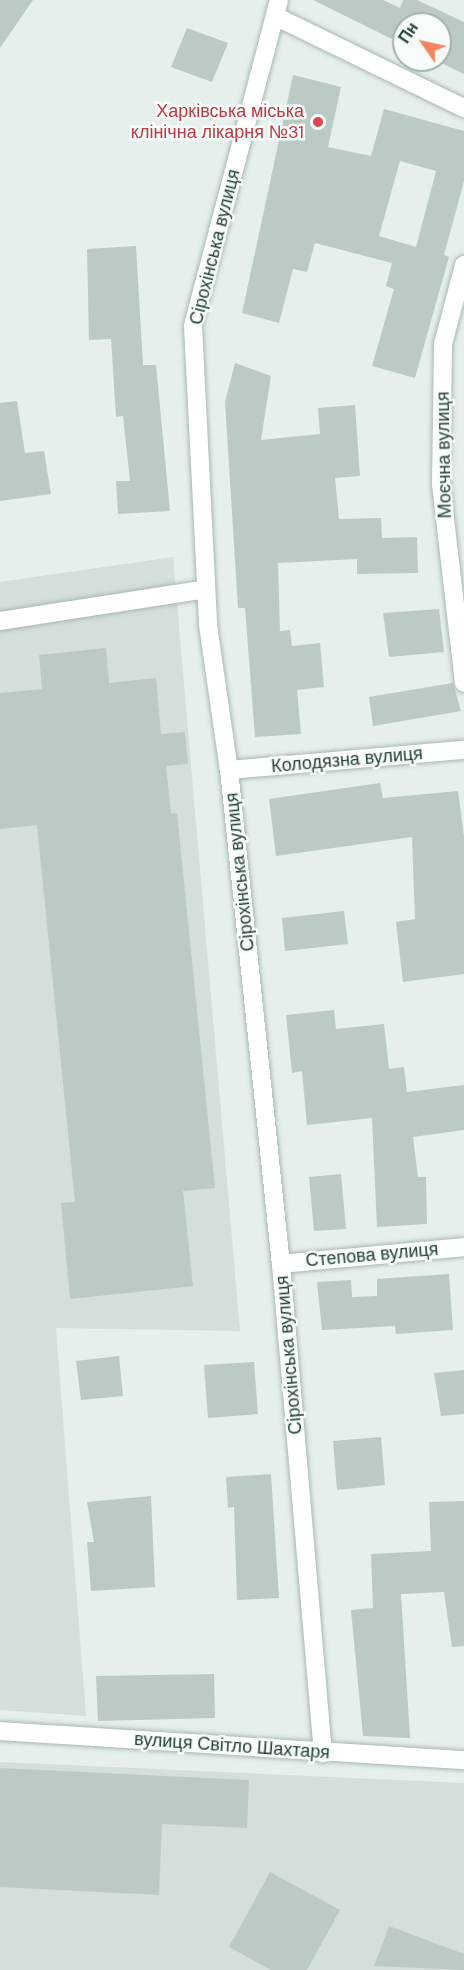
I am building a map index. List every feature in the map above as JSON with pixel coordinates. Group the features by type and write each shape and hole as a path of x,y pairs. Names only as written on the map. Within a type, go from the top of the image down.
{"street":[{"path":"277,8 464,108"},
{"name":"Сірохінська вулиця","path":"277,8 193,326 206,589 229,770 281,1264 323,1753"},
{"name":"Моєчна вулиця","path":"464,265 443,344 441,484 464,683"},
{"path":"0,621 206,589"},
{"name":"Колодязна вулиця","path":"229,770 464,750"},
{"name":"Степова вулиця","path":"281,1264 464,1246"},
{"name":"вулиця Світло Шахтаря","path":"0,1731 323,1753 464,1760"}],"shaded area":[{"path":"173,557 240,1331 56,1328 86,1716 0,1710 0,582"},
{"path":"0,1762 464,1783 464,1970 0,1970"}],"building":[{"path":"0,0 33,0 0,48"},
{"path":"313,0 383,0 400,8 403,0 417,0 443,12 392,12 392,39"},
{"path":"452,16 464,22 464,74 452,68"},
{"path":"187,28 228,43 212,82 171,67"},
{"path":"293,75 341,87 328,147 371,156 384,109 464,131 464,181 444,255 449,257 415,378 372,366 394,289 386,286 392,263 315,243 307,272 293,269 279,323 242,313","holes":["400,161 436,171 416,247 379,236"]},
{"path":"136,246 143,365 156,365 170,511 118,514 116,481 130,481 123,416 116,417 111,339 89,340 87,249"},
{"path":"235,363 271,376 261,440 320,434 318,408 355,405 360,476 335,478 339,519 381,518 382,538 417,537 418,573 357,574 357,559 278,563 280,631 290,630 292,646 320,643 324,687 297,690 301,734 255,737 245,608 238,608 225,402"},
{"path":"17,401 25,453 44,451 51,494 0,501 0,403"},
{"path":"439,609 444,652 389,657 383,613"},
{"path":"106,648 109,683 156,678 161,734 185,732 188,764 166,766 171,814 177,813 215,1188 183,1191 193,1286 70,1299 61,1203 75,1202 37,825 0,829 0,693 42,689 39,655"},
{"path":"453,683 461,711 373,726 369,697"},
{"path":"380,783 383,798 458,791 464,836 464,974 403,982 396,922 415,919 412,837 276,856 269,799"},
{"path":"344,911 348,944 285,951 282,918"},
{"path":"334,1010 336,1029 384,1024 389,1069 404,1067 407,1092 464,1085 464,1130 413,1137 418,1177 426,1177 427,1224 377,1227 372,1118 307,1125 302,1071 292,1073 286,1015"},
{"path":"341,1174 346,1229 314,1231 309,1177"},
{"path":"449,1274 453,1330 396,1334 395,1326 322,1330 317,1282 351,1280 352,1297 377,1296 377,1279"},
{"path":"119,1356 123,1396 81,1400 76,1361"},
{"path":"254,1362 258,1414 208,1418 204,1365"},
{"path":"464,1370 464,1414 441,1416 434,1373"},
{"path":"381,1437 385,1485 337,1490 333,1441"},
{"path":"271,1474 279,1598 237,1600 234,1507 228,1508 226,1477"},
{"path":"151,1496 155,1587 91,1591 87,1542 94,1542 87,1502"},
{"path":"464,1501 464,1646 452,1647 444,1592 401,1594 410,1738 363,1736 351,1610 373,1608 371,1554 431,1551 429,1502"},
{"path":"214,1674 215,1718 98,1721 96,1676"},
{"path":"0,1768 249,1780 247,1828 162,1824 159,1895 0,1887"},
{"path":"270,1872 340,1910 307,1970 271,1970 229,1947"},
{"path":"389,1926 464,1954 464,1970 374,1966"}],"place":[{"name":"Харківська міська клінічна лікарня №31","path":"318,122"}]}
